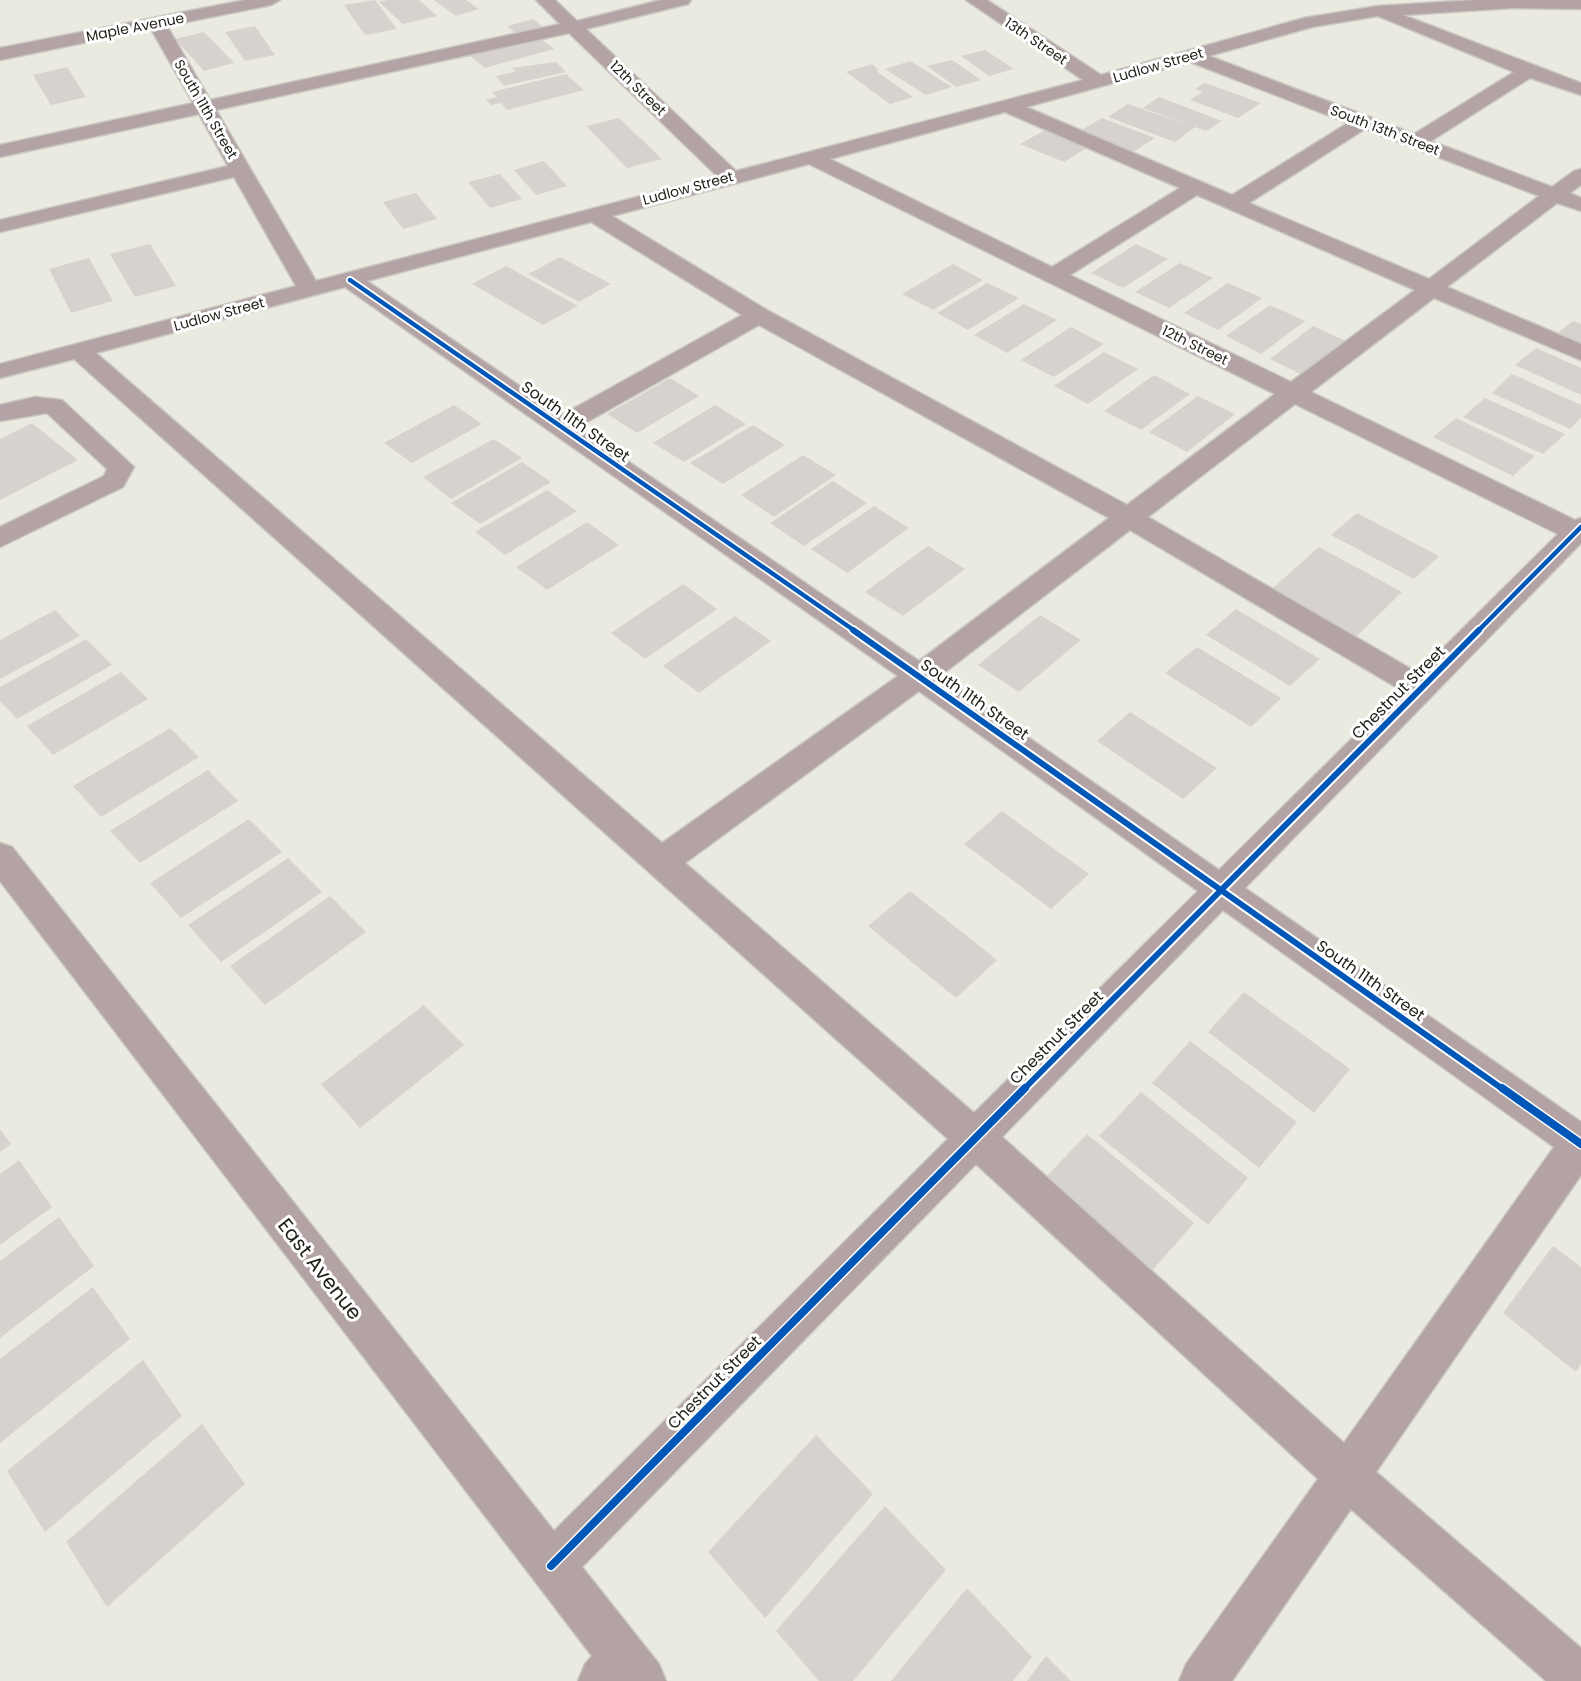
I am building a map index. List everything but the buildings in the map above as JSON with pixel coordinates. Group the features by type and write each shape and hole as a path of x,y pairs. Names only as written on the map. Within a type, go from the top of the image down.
{"street":[{"name":"Maple Avenue","path":"0,54 271,0"},
{"name":"12th Street","path":"545,0 730,177"},
{"path":"0,151 573,27 682,0"},
{"name":"13th Street","path":"975,0 1098,82"},
{"name":"Ludlow Street","path":"0,372 730,177 1098,82 1310,22 1378,11 1513,3 1581,4"},
{"path":"1378,11 1528,71 1581,89"},
{"name":"South 11th Street","path":"156,22 310,290"},
{"name":"South 13th Street","path":"1189,55 1581,205"},
{"path":"1415,142 1528,71"},
{"path":"1007,106 1581,353"},
{"path":"1234,203 1363,122"},
{"name":"12th Street","path":"810,157 1579,531"},
{"path":"0,226 240,169"},
{"path":"661,862 919,676 1581,175"},
{"path":"1053,276 1196,187"},
{"path":"593,214 759,315 1130,518 1421,688"},
{"name":"South 11th Street","path":"350,280 919,676 1581,1143"},
{"path":"561,426 759,315"},
{"path":"79,351 975,1138 1347,1476 1581,1680"},
{"path":"0,413 35,405 53,405 122,467 114,481 0,538"},
{"name":"Chestnut Street","path":"551,1566 1579,531"},
{"name":"East Avenue","path":"0,856 551,1566 622,1673"},
{"path":"1203,1681 1581,1143"}],"cycle path":[{"path":"350,280 919,676 1581,1144"},
{"path":"551,1566 1581,527"}]}
